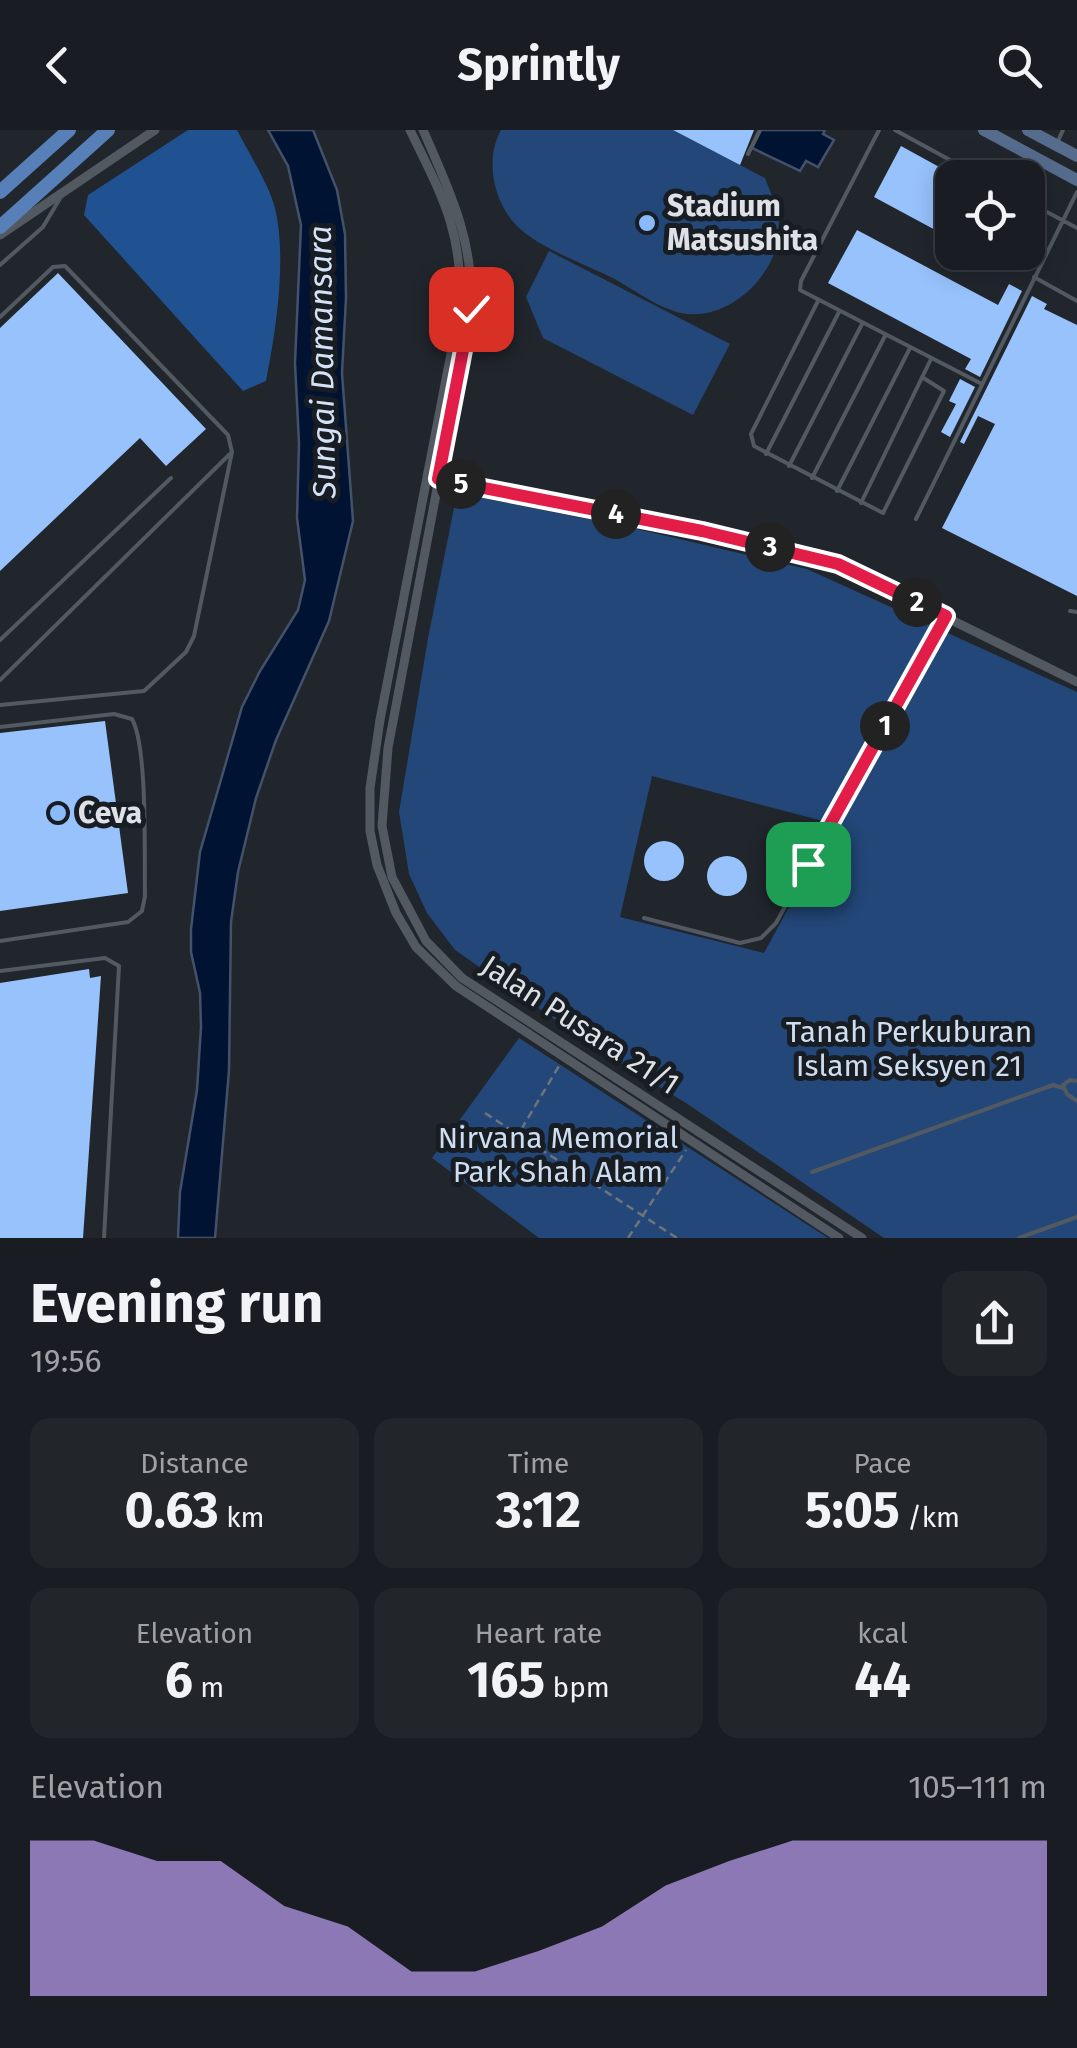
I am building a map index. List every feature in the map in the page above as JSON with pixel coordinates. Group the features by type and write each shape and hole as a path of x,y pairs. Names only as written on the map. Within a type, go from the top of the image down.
{"main road":[{"path":"0,192 69,130"},
{"path":"0,226 108,130"},
{"path":"984,130 1077,180"},
{"path":"1028,130 1077,156"}],"street":[{"path":"0,235 155,130"},
{"name":"Jalan Pusara 21/1","path":"410,130 456,233 462,268 460,307 388,748 382,826 392,877 426,941 462,978 862,1238"},
{"name":"Jalan Pusara 21/1","path":"423,130 466,233 473,274 471,309 432,478 370,788 370,831 376,865 396,914 416,947 456,986 838,1238"},
{"path":"432,478 702,531 838,564 1077,682"}],"lane":[{"path":"748,154 760,130"},
{"path":"880,130 801,280 800,290 982,384"},
{"path":"896,130 950,160"},
{"path":"1056,145 1063,130"},
{"path":"0,265 43,227 64,191"},
{"path":"916,518 1077,192"},
{"path":"1045,212 1077,228"},
{"path":"0,318 53,267 65,266 228,435 232,452 194,636 186,652 144,691 0,705"},
{"path":"1034,277 1077,301"},
{"path":"818,301 751,434 754,446 882,514 944,391 942,386 922,377"},
{"path":"766,454 839,312"},
{"path":"789,466 862,324"},
{"path":"812,478 886,336"},
{"path":"837,491 910,348"},
{"path":"860,504 931,359"},
{"path":"0,680 232,452"},
{"path":"0,640 171,478"},
{"path":"1070,611 1077,612"},
{"path":"644,918 740,942 761,938 776,923 946,616"},
{"path":"0,727 114,714 132,718 139,738 145,896 142,912 128,922 0,940"},
{"path":"0,970 105,958 119,966 104,1238"},
{"path":"1063,1088 1070,1080 1077,1082"},
{"path":"812,1172 1053,1086 1063,1088 1077,1101"},
{"path":"1020,1238 1077,1217"}],"path":[{"path":"488,1185 565,1056"},
{"path":"485,1113 677,1238"},
{"path":"628,1238 692,1141"}],"green space":[{"name":"Stadium Matsushita","path":"501,130 673,130 765,178 779,223 770,263 747,292 716,311 681,313 655,303 545,246 515,224 495,185 493,156"},
{"path":"549,251 730,344 693,415 543,338 526,297"},
{"name":"Tanah Perkuburan Islam Seksyen 21","path":"457,493 637,529 807,569 1077,692 1077,1238 884,1238 686,1103 597,1049 455,950 427,913 409,874 399,812","holes":["652,776 834,824 764,953 620,917"]},
{"name":"Nirvana Memorial Park Shah Alam","path":"519,1038 828,1238 539,1238 432,1158"}],"shaded area":[{"path":"188,130 237,130 275,208 280,272 270,361 266,381 243,391 84,215 88,195"}],"water":[{"name":"Sungai Damansara","path":"268,130 313,130 337,190 345,234 342,373 353,521 329,621 276,740 256,798 238,872 231,922 229,1070 215,1238 178,1238 201,1027 200,993 191,952 200,852 242,707 298,610 305,580 297,518 295,363 301,225 288,166"},
{"path":"761,130 825,130 823,134 834,140 818,167 806,161 800,171 752,148"}],"building":[{"path":"673,130 754,130 740,165"},
{"path":"901,146 935,165 935,230 874,197"},
{"path":"857,230 998,305 1009,284 1022,291 980,377 965,369 971,359 828,283"},
{"path":"58,273 206,429 166,466 140,438 0,571 0,328"},
{"path":"1032,296 1047,304 1044,309 1077,325 1077,596 942,528 995,424 978,416 964,444 960,442"},
{"path":"960,379 975,387 950,437 941,432 956,404 949,401"},
{"name":"Ceva","path":"105,721 128,893 0,911 0,733"},
{"path":"664,841 678,847 684,861 678,875 664,881 650,875 644,861 650,847"},
{"path":"727,856 741,862 747,876 741,890 727,896 713,890 707,876 713,862"},
{"path":"89,969 90,978 101,976 83,1238 0,1238 0,983"}],"place":[{"name":"Stadium Matsushita","path":"647,223"},
{"name":"Ceva","path":"58,813"}],"route":[{"path":"471,309 438,479 702,531 838,564 946,616 808,864"}]}
